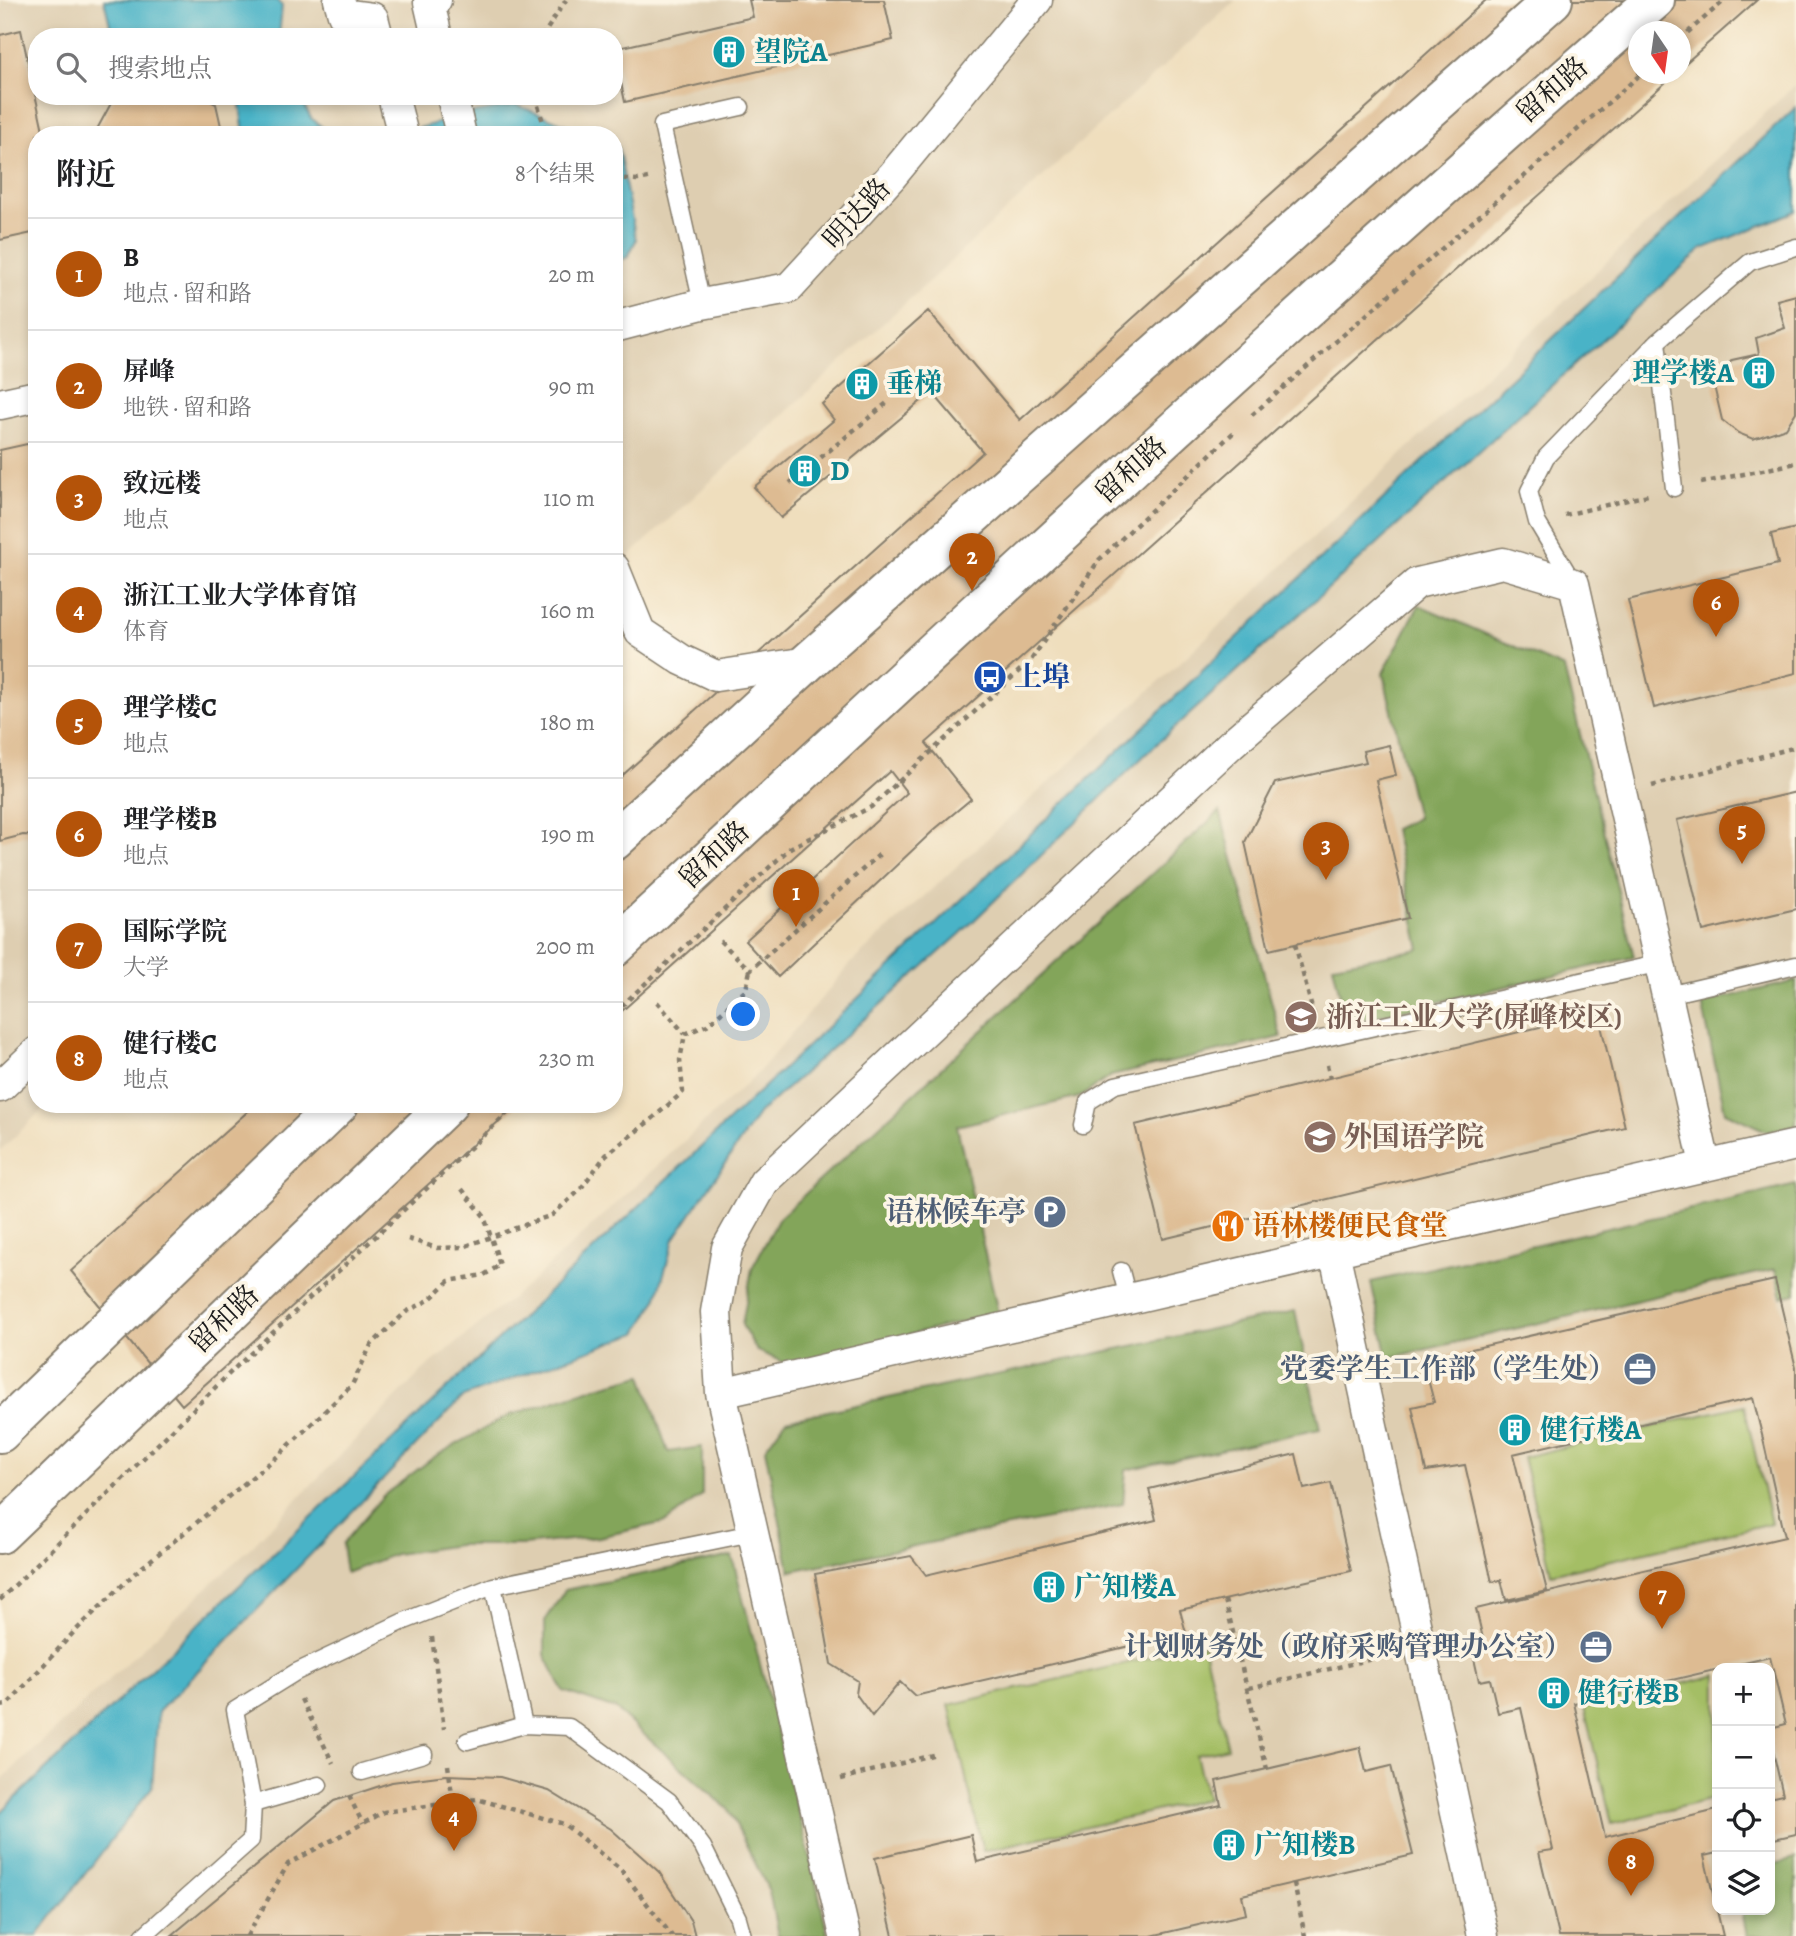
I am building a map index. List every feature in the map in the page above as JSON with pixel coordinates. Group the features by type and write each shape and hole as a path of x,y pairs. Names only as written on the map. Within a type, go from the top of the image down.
{"main road":[{"path":"623,833 808,662 1553,0"},
{"name":"留和路","path":"623,940 955,630 1514,123 1655,0"},
{"path":"0,1433 330,1113"},
{"name":"留和路","path":"0,1534 438,1113"}],"street":[{"path":"340,0 343,14 373,18 376,28"},
{"path":"435,28 429,2 436,0"},
{"name":"明达路","path":"623,325 702,304 789,288 892,176 1037,0"},
{"path":"395,105 401,126"},
{"path":"454,105 459,126"},
{"path":"0,404 28,398"},
{"path":"845,1936 721,1393 716,1312 727,1248 764,1182 1231,744 1417,583 1503,564 1574,584 1705,1164"},
{"path":"623,591 639,632 682,660 716,676 808,662"},
{"path":"0,1087 28,1061"},
{"path":"721,1393 1124,1284 1334,1251 1796,1145"},
{"path":"1334,1251 1483,1936"}],"lane":[{"path":"702,304 662,125 741,107"},
{"path":"1574,584 1537,522 1529,491 1546,457 1657,342 1750,262 1796,247"},
{"path":"1657,342 1674,488"},
{"path":"1083,1125 1088,1102 1115,1085 1661,962"},
{"path":"1668,995 1796,965"},
{"path":"143,1936 251,1840 253,1804 236,1710 290,1676 429,1612 493,1586 752,1533"},
{"path":"493,1586 524,1725"},
{"path":"467,1741 524,1725 569,1727 669,1801 703,1847 738,1918 743,1936"},
{"path":"362,1772 424,1754"},
{"path":"253,1804 319,1785"}],"path":[{"path":"548,28 566,0"},
{"path":"1691,30 1725,0"},
{"path":"623,1005 790,849 871,807 1031,660 1099,560 1233,432 1630,84"},
{"path":"538,105 544,126"},
{"path":"790,483 888,402"},
{"path":"1622,793 1796,747"},
{"path":"685,1034 707,1025 746,990 750,970 880,854"},
{"path":"720,941 750,970"},
{"path":"657,1002 685,1034"},
{"path":"408,1239 437,1248 463,1247 552,1215 579,1191 606,1155 683,1092 680,1060 685,1034"},
{"path":"0,1600 236,1367 507,1113"},
{"path":"0,1706 6,1705 74,1632 135,1573 278,1456 352,1385 371,1345 406,1312 429,1300 449,1281 484,1275 500,1265 484,1216 461,1188"},
{"path":"1226,1600 1267,1769"},
{"path":"429,1612 444,1734"},
{"path":"1249,1689 1420,1648"},
{"path":"290,1676 338,1775"},
{"path":"810,1787 936,1754"},
{"path":"448,1762 453,1802"},
{"path":"344,1787 363,1824"},
{"path":"247,1936 288,1864 384,1812 477,1799 564,1824 621,1870 673,1936"},
{"path":"1294,1883 1305,1936"}],"shaded area":[{"path":"0,0 1236,0 623,562 623,126 28,126 28,1113 39,1113 0,1151"},
{"name":"浙江工业大学(屏峰校区)","path":"1796,84 1796,1936 0,1936 0,1781 252,1546 424,1369 529,1284 758,1073 852,962 1173,669"}],"green space":[{"path":"1419,605 1564,668 1634,957 1346,1023 1333,965 1420,949 1394,829 1417,818 1383,673"},
{"path":"1220,811 1281,1037 1111,1076 1080,1097 957,1126 998,1313 790,1365 757,1351 742,1325 752,1268 779,1218"},
{"path":"1796,981 1796,1125 1768,1132 1725,1112 1702,1003"},
{"path":"1796,1185 1796,1294 1782,1297 1775,1269 1388,1358 1371,1282"},
{"path":"1295,1311 1320,1429 1126,1470 1123,1504 790,1571 765,1449 786,1420"},
{"path":"642,1375 668,1452 702,1447 702,1495 666,1522 599,1537 522,1545 458,1545 395,1554 346,1573 342,1544 383,1496 434,1457 507,1416"},
{"path":"1744,1405 1771,1523 1551,1574 1523,1457"},
{"path":"732,1556 828,1936 778,1936 769,1891 729,1810 615,1709 563,1691 545,1655 545,1621 565,1590"},
{"path":"1203,1645 1228,1748 1196,1755 1207,1799 983,1851 949,1705"},
{"path":"1712,1676 1712,1799 1612,1824 1584,1708"},
{"path":"1796,1859 1796,1936 1747,1936 1743,1915 1775,1915 1775,1864"}],"water":[{"path":"104,0 277,0 282,6 280,28 111,28"},
{"path":"240,105 304,105 311,118 321,126 243,126"},
{"path":"517,105 569,126 426,126"},
{"path":"1796,107 1796,211 1702,249 1148,752 960,934 759,1113 674,1239 656,1301 637,1333 463,1397 158,1712 152,1787 38,1935 0,1936 0,1813"},
{"path":"623,173 636,240 628,257 623,259"}],"building":[{"name":"望院A","path":"749,0 884,0 893,40 625,102 623,47 753,17"},
{"path":"1486,0 1757,0 1691,58 1691,21 1628,21 1628,84 1664,84 926,743 971,799 935,829 778,977 745,941 907,793 890,771 623,1010 623,775 983,452 932,392 781,518 754,487 834,420 822,404 928,311 1020,420"},
{"path":"21,30 28,62 28,105 37,105 42,126 28,126 28,234 0,240 0,35"},
{"path":"110,105 216,105 221,126 99,126"},
{"name":"理学楼A","path":"1796,295 1796,412 1786,428 1753,439 1738,433 1722,420 1714,386 1732,360 1759,354 1756,338 1785,328 1777,300"},
{"path":"28,444 28,835 0,841 0,450"},
{"path":"1796,528 1796,673 1654,708 1628,600 1778,564 1771,534"},
{"path":"1389,745 1396,775 1376,780 1408,918 1269,950 1245,842 1275,783 1366,762 1363,751"},
{"path":"1796,792 1796,909 1703,931 1677,820"},
{"path":"1598,1013 1625,1127 1163,1239 1135,1125"},
{"path":"246,1113 508,1113 182,1405 71,1271"},
{"path":"1775,1280 1796,1368 1796,1834 1775,1839 1775,1797 1783,1795 1775,1760 1775,1727 1786,1724 1775,1678 1775,1663 1771,1663 1770,1657 1744,1663 1712,1663 1712,1671 1574,1703 1605,1837 1712,1811 1712,1854 1704,1856 1712,1890 1712,1915 1718,1915 1723,1936 1559,1936 1539,1852 1553,1850 1521,1708 1498,1713 1490,1679 1479,1681 1473,1654 1486,1651 1476,1609 1785,1537 1753,1398 1513,1454 1547,1591 1506,1600 1501,1580 1492,1582 1465,1465 1426,1471 1412,1407 1434,1402 1423,1360"},
{"name":"广知楼A","path":"1296,1454 1304,1489 1331,1483 1351,1571 1180,1610 1186,1633 915,1696 900,1682 872,1716 856,1694 858,1681 831,1664 815,1574 911,1556 926,1575 1156,1520 1149,1489"},
{"name":"广知楼B","path":"1360,1747 1366,1772 1391,1766 1413,1855 1242,1895 1246,1914 1151,1936 893,1936 875,1858 971,1835 977,1862 1221,1805 1216,1781"},
{"path":"446,1775 500,1777 549,1791 611,1829 659,1872 691,1921 695,1936 171,1936 334,1801 392,1782"}],"place":[{"name":"望院A","path":"729,52"},
{"name":"理学楼A","path":"1759,373"},
{"name":"垂梯","path":"862,384"},
{"name":"D","path":"805,471"},
{"name":"屏峰","path":"972,591"},
{"name":"理学楼B","path":"1716,637"},
{"name":"上埠","path":"990,677"},
{"name":"理学楼C","path":"1742,864"},
{"name":"致远楼","path":"1326,880"},
{"name":"B","path":"796,927"},
{"name":"浙江工业大学(屏峰校区)","path":"1301,1017"},
{"name":"外国语学院","path":"1320,1137"},
{"name":"语林候车亭","path":"1050,1212"},
{"name":"语林楼便民食堂","path":"1228,1226"},
{"name":"党委学生工作部（学生处）","path":"1640,1369"},
{"name":"健行楼A","path":"1515,1430"},
{"name":"广知楼A","path":"1049,1587"},
{"name":"国际学院","path":"1662,1629"},
{"name":"计划财务处（政府采购管理办公室）","path":"1596,1647"},
{"name":"健行楼B","path":"1554,1693"},
{"name":"广知楼B","path":"1229,1845"},
{"name":"浙江工业大学体育馆","path":"454,1851"},
{"name":"健行楼C","path":"1631,1896"}]}
